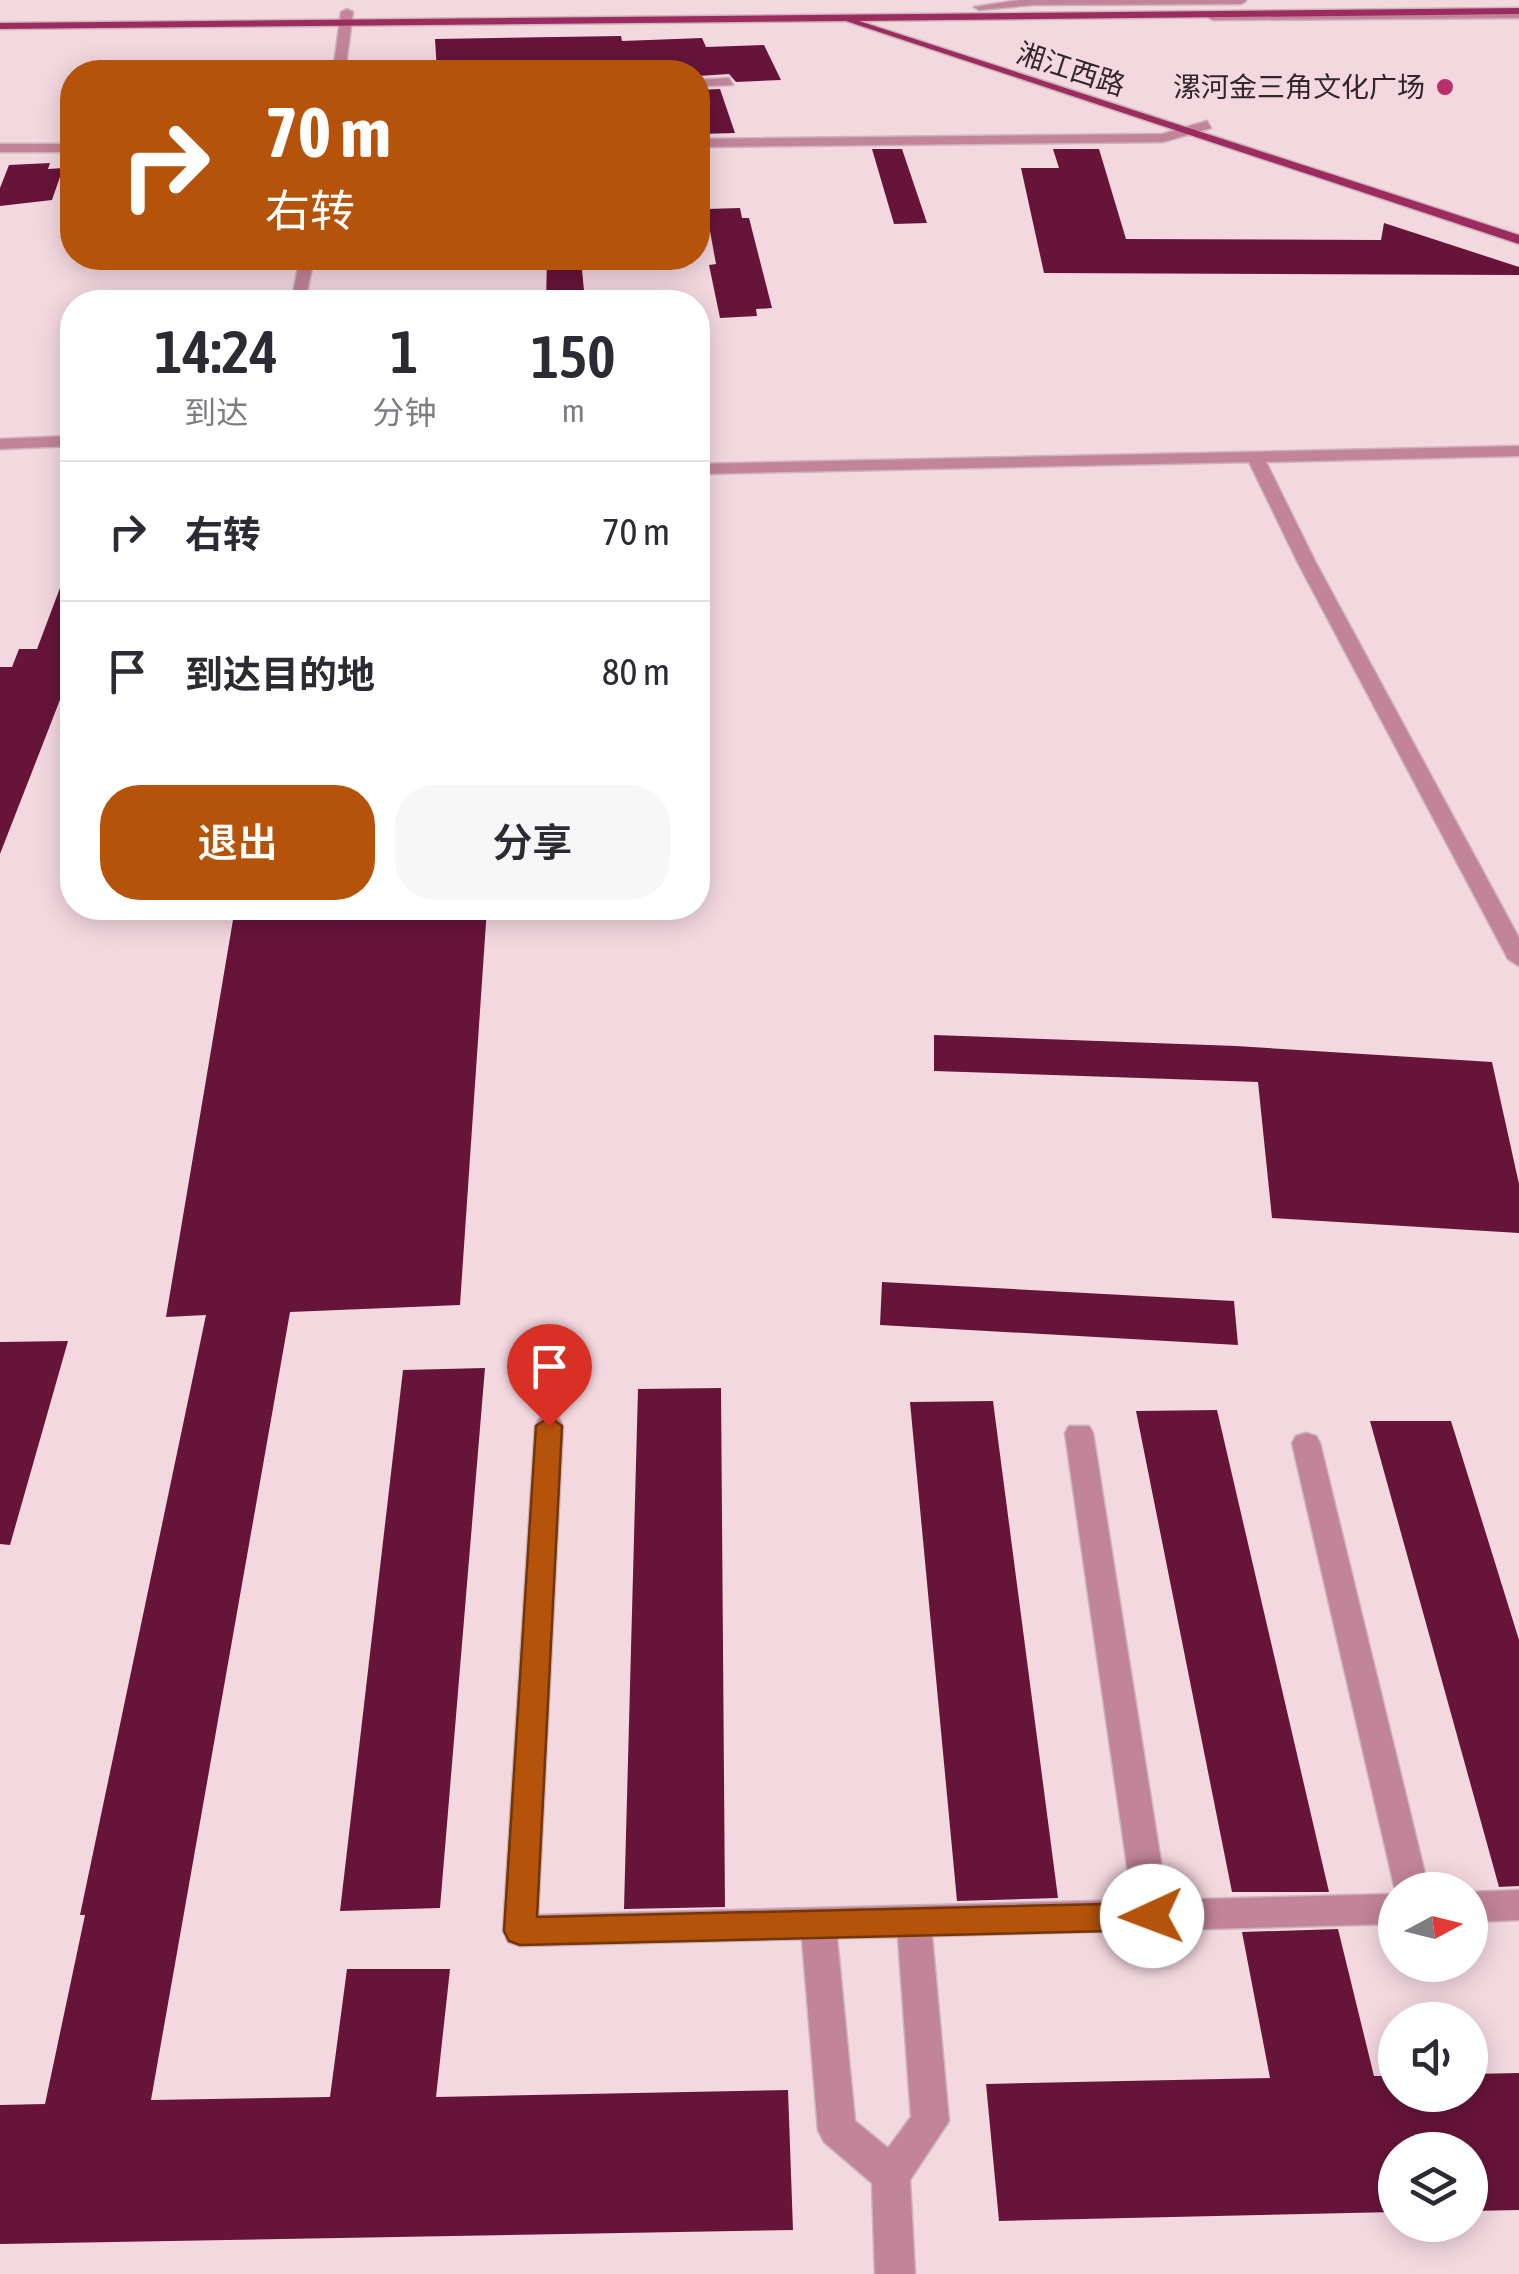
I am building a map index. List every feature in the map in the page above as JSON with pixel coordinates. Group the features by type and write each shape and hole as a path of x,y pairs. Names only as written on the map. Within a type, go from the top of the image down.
{"main road":[{"path":"640,10 694,4"},
{"name":"湘江西路","path":"794,4 835,10 851,8 1482,211"},
{"path":"0,26 640,10 981,11"},
{"path":"0,16 347,17 835,10 876,16 981,11"},
{"name":"湘江西路","path":"835,10 1183,132 1519,240"},
{"path":"944,30 981,11"}],"street":[{"path":"981,11 1038,19 1336,0"},
{"path":"981,11 1032,2 1519,10"},
{"path":"341,60 347,17"},
{"path":"710,82 729,82"},
{"path":"710,142 1163,138 1207,125"},
{"path":"0,148 60,148"},
{"path":"0,444 60,442"},
{"path":"710,469 1519,452"},
{"path":"1255,457 1307,563 1519,960"},
{"path":"549,1426 520,1931 1378,1909"},
{"path":"1079,1432 1152,1916"},
{"path":"1306,1443 1408,1872"},
{"path":"1488,1906 1519,1905"},
{"path":"895,2274 891,2176 930,2121 914,1923"},
{"path":"818,1926 836,2130 891,2176"}],"building":[{"path":"621,36 622,41 702,38 706,47 764,45 781,80 736,82 729,74 710,75 710,60 436,60 435,39"},
{"path":"710,89 720,89 735,133 710,134"},
{"path":"872,149 902,149 927,223 894,224"},
{"path":"1053,149 1099,149 1126,239 1381,240 1384,223 1519,267 1519,275 1044,273 1021,168 1059,168"},
{"path":"50,163 48,169 60,168 52,200 0,206 0,188 9,165"},
{"path":"740,208 742,218 749,218 772,308 756,309 757,316 720,318 710,270 710,265 716,264 710,209"},
{"path":"547,270 582,270 584,290 546,290"},
{"path":"60,588 60,700 0,854 0,667 12,667 19,649 37,649"},
{"path":"233,920 486,920 460,1305 290,1312 151,2100 330,2097 347,1969 450,1969 436,2097 788,2090 793,2230 0,2244 0,2105 45,2104 85,1915 80,1915 206,1315 166,1317"},
{"path":"934,1035 1236,1046 1492,1062 1519,1184 1519,1233 1272,1218 1258,1082 934,1071"},
{"path":"882,1282 1234,1301 1238,1345 880,1325"},
{"path":"68,1341 10,1545 0,1544 0,1342"},
{"path":"485,1368 440,1908 340,1911 403,1370"},
{"path":"721,1388 725,1907 624,1909 638,1389"},
{"path":"993,1401 1058,1898 957,1901 910,1402"},
{"path":"1217,1410 1329,1892 1232,1892 1136,1411"},
{"path":"1370,1421 1451,1421 1519,1640 1519,1886 1499,1887"},
{"path":"1338,1929 1374,2076 1378,2076 1378,2112 1488,2112 1488,2074 1519,2073 1519,2210 1488,2211 1488,2132 1378,2132 1378,2212 999,2221 986,2084 1270,2078 1242,1932"}],"place":[{"name":"漯河金三角文化广场","path":"1445,87"}],"route":[{"path":"549,1426 520,1931 1152,1916"}]}
